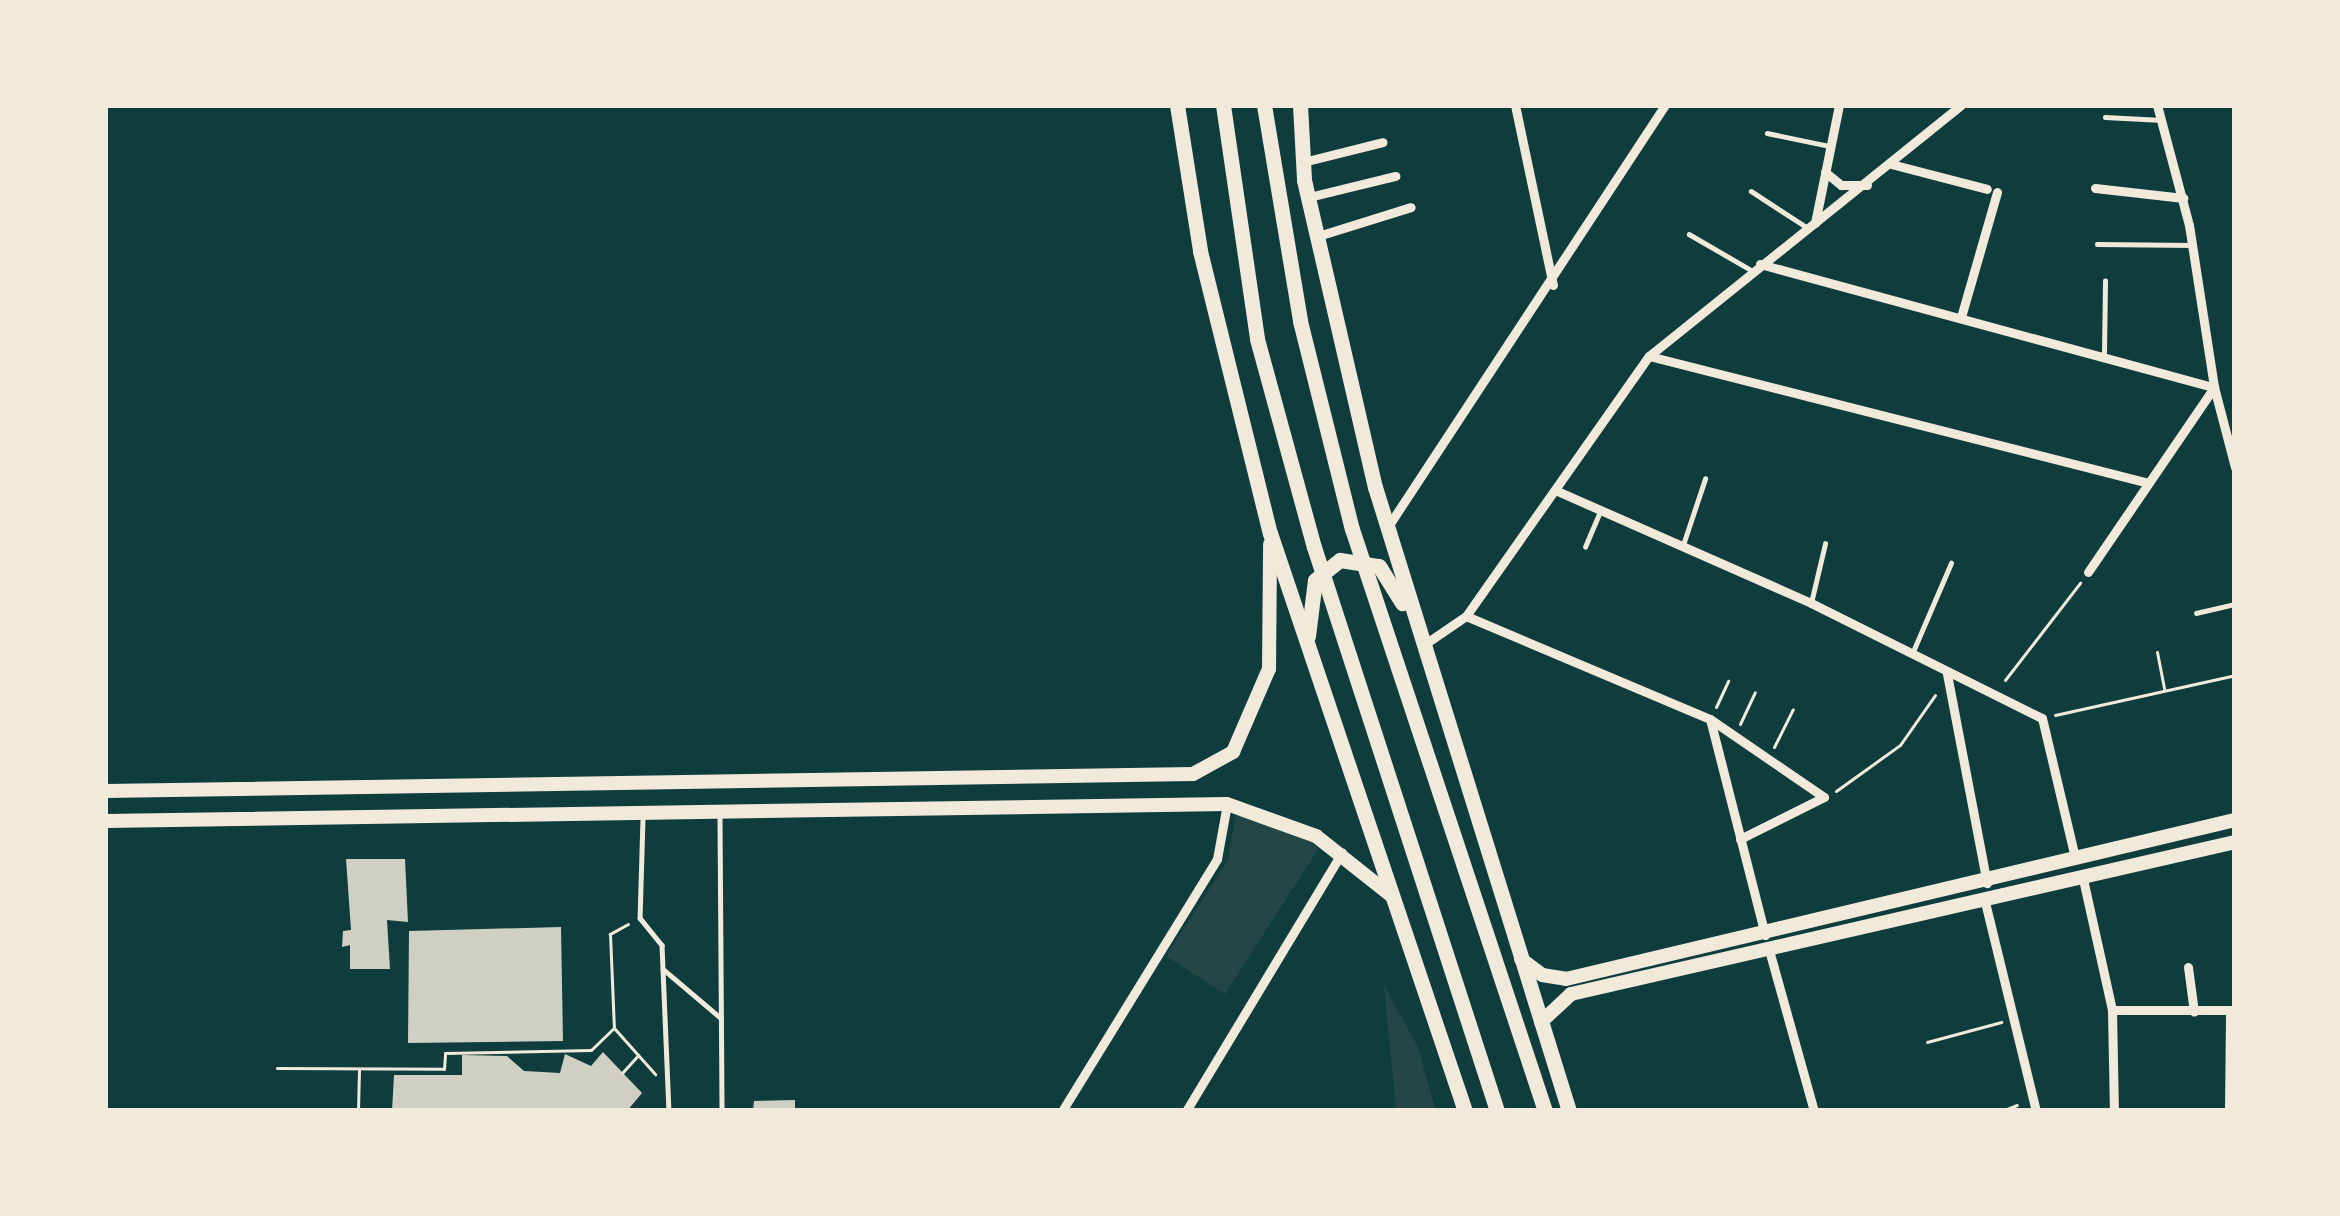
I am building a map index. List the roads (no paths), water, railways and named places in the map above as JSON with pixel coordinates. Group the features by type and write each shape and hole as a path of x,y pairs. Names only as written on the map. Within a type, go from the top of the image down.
{"main road":[{"path":"1177,105 1200,251 1270,533 1465,1111"},
{"path":"1223,105 1257,339 1314,547 1497,1111"},
{"path":"1264,105 1300,321 1352,529 1545,1111"},
{"path":"1300,105 1309,197 1388,528 1421,646 1570,1111"},
{"path":"105,791 1192,774 1233,752 1269,669 1270,533"},
{"path":"1308,650 1315,580 1351,557 1379,566 1421,646"},
{"path":"913,808 915,779"},
{"path":"678,812 679,783"},
{"path":"105,821 1227,804 1342,852 1394,898"},
{"path":"1541,1022 1571,994 2075,858 2235,820"},
{"path":"1521,959 1542,976 1566,979 1985,902 2235,842"}],"street":[{"path":"1515,105 1553,285"},
{"path":"1388,528 1553,285 1665,105"},
{"path":"1811,226 1839,105"},
{"path":"1421,646 1466,616 1649,356 1755,267 1868,185 1961,105"},
{"path":"2157,105 2183,198 2214,387 2235,467"},
{"path":"1304,162 1383,142"},
{"path":"1892,164 1992,190 1961,317"},
{"path":"1825,172 1841,185 1868,185"},
{"path":"1309,197 1395,176"},
{"path":"2095,188 2183,198"},
{"path":"1318,236 1411,208"},
{"path":"1755,267 2104,353 2214,387"},
{"path":"1649,356 2145,482"},
{"path":"2088,572 2214,387"},
{"path":"1555,490 1811,603 2042,718 2075,858"},
{"path":"1466,616 1710,719 1824,797 1740,839"},
{"path":"1947,674 1987,883"},
{"path":"1710,719 1814,1111"},
{"path":"1062,1111 1217,859 1227,804"},
{"path":"1186,1111 1342,852"},
{"path":"2083,880 2112,1010 2114,1111"},
{"path":"1985,902 2036,1111"},
{"path":"2188,967 2194,1012"},
{"path":"2112,1010 2232,1010 2229,1111"}],"lane":[{"path":"2105,117 2162,120"},
{"path":"1766,133 1830,146"},
{"path":"1751,191 1811,226"},
{"path":"1690,234 1755,267"},
{"path":"2097,244 2193,245"},
{"path":"2104,353 2105,280"},
{"path":"1682,548 1705,478"},
{"path":"1585,547 1601,511"},
{"path":"1811,603 1825,544"},
{"path":"1912,654 1951,563"},
{"path":"2196,613 2235,604"},
{"path":"720,811 722,1111"},
{"path":"643,812 640,917 662,945 669,1111"},
{"path":"663,969 721,1018"}]}
